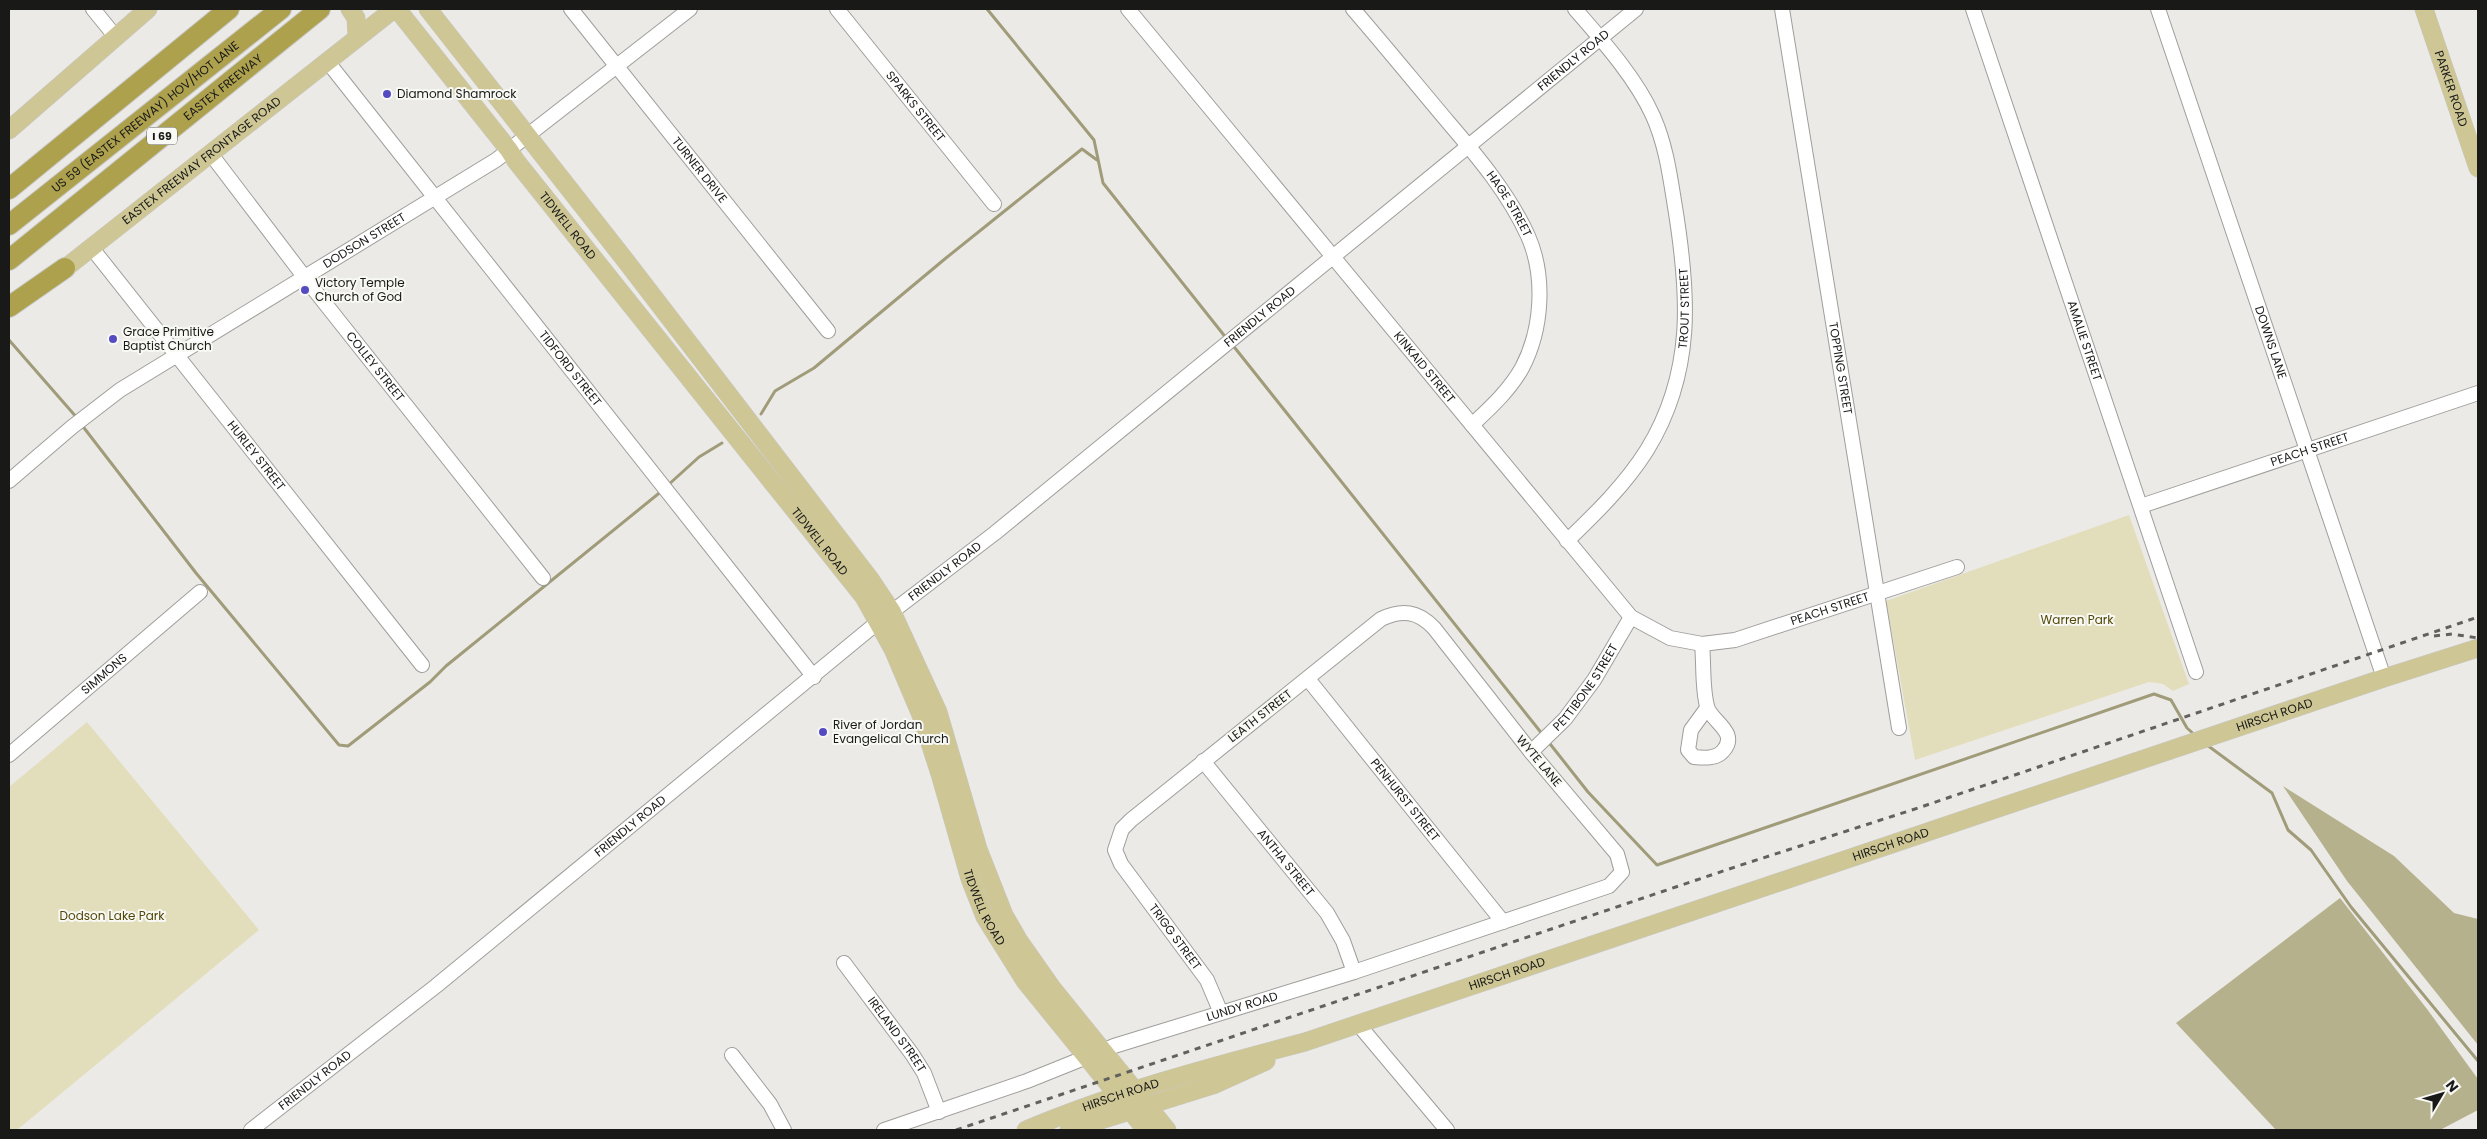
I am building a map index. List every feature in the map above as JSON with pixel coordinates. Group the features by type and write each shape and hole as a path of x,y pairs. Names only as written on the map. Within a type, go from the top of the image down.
{"highway":[{"path":"9,190 229,9"},
{"name":"I 69","path":"140,121 268,9"},
{"name":"US 59 (EASTEX FREEWAY) HOV/HOT LANE","path":"9,226 281,9"},
{"name":"EASTEX FREEWAY","path":"9,260 318,10"},
{"path":"9,307 65,268"}],"main road":[{"path":"9,130 148,9"},
{"path":"350,9 356,18 357,38"},
{"name":"EASTEX FREEWAY FRONTAGE ROAD","path":"9,312 395,9"},
{"name":"TIDWELL ROAD","path":"395,9 509,150 602,272 870,579 892,612 938,712 947,772 970,879 996,919 1025,981 1085,1058 1146,1130"},
{"name":"TIDWELL ROAD","path":"428,9 622,256 788,487 848,576 893,649 947,772"},
{"name":"PARKER ROAD","path":"2424,9 2478,168"},
{"path":"602,272 622,256"},
{"name":"HIRSCH ROAD","path":"1026,1130 1135,1090 1208,1067 1304,1042 2478,648"},
{"name":"TIDWELL ROAD","path":"996,919 1019,941 1052,988 1167,1130"},
{"name":"HIRSCH ROAD","path":"1069,1130 1213,1085 1304,1042"}],"street":[{"path":"93,9 115,36"},
{"name":"TURNER DRIVE","path":"571,9 828,331"},
{"name":"DODSON STREET","path":"9,481 86,415 120,390 176,354 306,278 509,150 690,9"},
{"name":"SPARKS STREET","path":"837,9 994,204"},
{"name":"KINKAID STREET","path":"1128,9 1631,617 1670,638 1702,644"},
{"name":"HAGE STREET","path":"1353,9 1468,146 1521,221 1535,257 1539,283 1536,327 1522,368 1496,403 1472,425"},
{"name":"TROUT STREET","path":"1567,541 1618,489 1647,449 1669,405 1685,330 1685,269 1667,157 1652,114 1600,38 1575,9"},
{"name":"FRIENDLY ROAD","path":"251,1130 436,986 878,623 995,533 1636,9"},
{"name":"TOPPING STREET","path":"1782,9 1899,728"},
{"name":"AMALIE STREET","path":"1973,9 2196,672"},
{"name":"DOWNS LANE","path":"2158,9 2384,678"},
{"name":"TIDFORD STREET","path":"327,61 814,677"},
{"name":"COLLEY STREET","path":"210,153 306,278 543,578"},
{"name":"HURLEY STREET","path":"91,247 422,665"},
{"name":"PEACH STREET","path":"2141,506 2478,393"},
{"name":"PEACH STREET","path":"1702,644 1735,640 1755,634 1878,595 1957,567"},
{"name":"SIMMONS","path":"9,755 200,592"},
{"name":"LEATH STREET","path":"1121,864 1115,850 1122,829 1203,761 1381,619 1392,614 1404,612 1420,616 1435,630"},
{"name":"PETTIBONE STREET","path":"1535,748 1555,728 1594,680 1631,617"},
{"name":"WYTE LANE","path":"1435,630 1535,748 1617,854 1622,872 1608,886 1602,888"},
{"path":"1702,644 1707,708"},
{"name":"PENHURST STREET","path":"1308,679 1503,922"},
{"name":"ANTHA STREET","path":"1203,761 1326,913 1343,941 1354,972"},
{"name":"TRIGG STREET","path":"1121,864 1207,980 1221,1013"},
{"name":"LUNDY ROAD","path":"884,1130 939,1112 1102,1051 1354,972 1602,888"},
{"name":"IRELAND STREET","path":"844,963 912,1054 924,1073 939,1112"},
{"path":"1358,1024 1447,1130"},
{"path":"732,1055 770,1104 784,1130"}],"green space":[{"name":"Warren Park","path":"2129,515 2189,684 2173,691 2163,684 2149,682 1915,760 1886,601"},
{"name":"Dodson Lake Park","path":"87,722 259,930 17,1130 9,1130 9,787"}],"shaded area":[{"path":"2283,786 2394,856 2454,913 2478,919 2478,1045 2347,881"},
{"path":"2340,898 2427,1009 2478,1079 2478,1110 2440,1130 2276,1130 2176,1023"}],"waterway":[{"path":"987,9 1094,140 1103,183 1227,339"},
{"path":"761,414 775,391 814,368 946,258 1082,149 1097,160"},
{"path":"9,340 78,419"},
{"path":"1231,343 1543,735"},
{"path":"81,424 196,573 339,745 348,746 430,682 446,666 663,490"},
{"path":"667,486 699,457 722,443"},
{"path":"1547,740 1588,792 1657,865 2154,694 2171,700 2187,728 2196,736"},
{"path":"2207,745 2272,793 2288,830 2311,850 2351,907 2478,1061"}],"railway":[{"path":"956,1130 1738,866 1918,808 2478,617"},
{"path":"2434,636 2452,634 2478,638"}],"place":[{"name":"Diamond Shamrock","path":"387,94"},
{"name":"Victory Temple Church of God","path":"305,290"},
{"name":"Grace Primitive Baptist Church","path":"113,339"},
{"name":"River of Jordan Evangelical Church","path":"823,732"}]}
